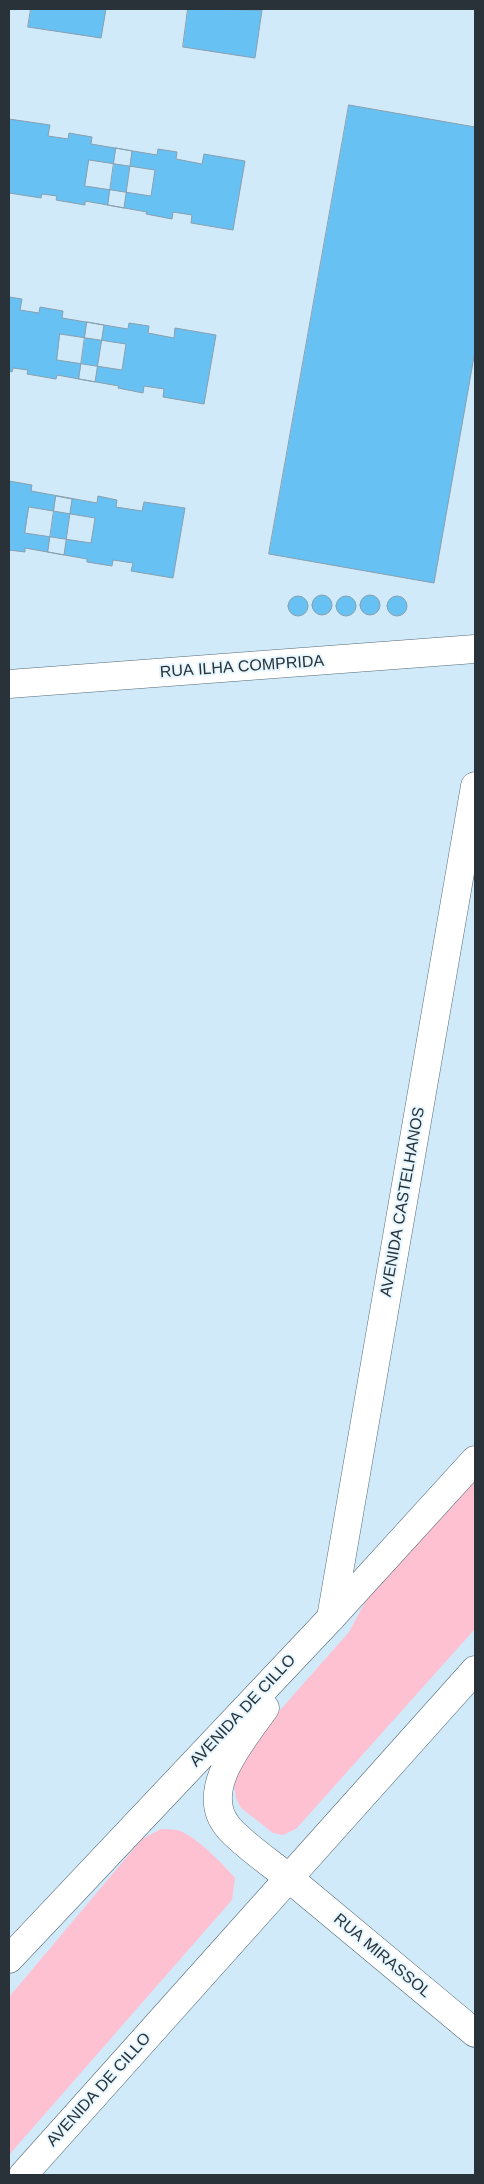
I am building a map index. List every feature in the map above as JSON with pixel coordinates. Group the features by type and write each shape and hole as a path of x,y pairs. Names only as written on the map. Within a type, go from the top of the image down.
{"main road":[{"name":"RUA ILHA COMPRIDA","path":"9,684 475,649"},
{"name":"AVENIDA CASTELHANOS","path":"331,1618 475,786"},
{"name":"AVENIDA DE CILLO","path":"9,1959 331,1618 475,1460"},
{"name":"RUA MIRASSOL","path":"331,1618 234,1751 222,1773 218,1794 220,1813 228,1827 475,2033"},
{"name":"AVENIDA DE CILLO","path":"23,2175 290,1879 475,1670"}],"shaded area":[{"path":"475,1478 475,1629 296,1829 283,1835 273,1833 241,1808 236,1798 233,1778 266,1726 349,1632 379,1576"},
{"path":"161,1829 175,1830 192,1837 216,1858 235,1878 232,1900 9,2155 9,1997 142,1839"}],"building":[{"path":"31,9 106,9 101,38 28,27"},
{"path":"188,9 262,10 255,58 183,47"},
{"path":"349,105 475,127 475,351 434,583 269,554"},
{"path":"9,119 50,125 48,136 68,139 69,133 92,137 91,144 157,155 158,149 177,152 176,159 202,164 204,154 245,161 233,230 191,223 192,215 173,212 172,219 146,214 147,212 85,201 85,205 56,200 57,196 42,194 41,198 9,193"},
{"path":"116,148 132,151 124,208 108,205"},
{"path":"89,160 155,170 151,196 85,186"},
{"path":"9,297 22,299 20,310 39,313 40,307 63,311 62,318 128,329 129,323 149,326 148,333 174,338 175,328 216,335 204,404 163,397 164,389 144,386 143,393 118,388 119,386 57,375 56,379 27,374 28,370 13,368 12,372 9,371"},
{"path":"87,322 104,325 95,382 79,379"},
{"path":"60,334 126,344 122,370 57,360"},
{"path":"9,481 32,485 31,491 97,503 98,496 117,500 116,507 142,511 144,502 185,508 173,578 131,571 133,563 113,560 112,566 87,562 87,559 25,548 25,552 9,550"},
{"path":"56,496 72,499 64,555 48,552"},
{"path":"29,507 95,518 91,543 25,533"},
{"path":"322,595 329,598 332,605 329,612 322,615 315,612 312,605 315,598"},
{"path":"370,595 377,598 380,605 377,612 370,615 363,612 360,605 363,598"},
{"path":"298,596 305,599 308,606 305,613 298,616 291,613 288,606 291,599"},
{"path":"346,596 353,599 356,606 353,613 346,616 339,613 336,606 339,599"},
{"path":"397,596 404,599 407,606 404,613 397,616 390,613 387,606 390,599"}]}
